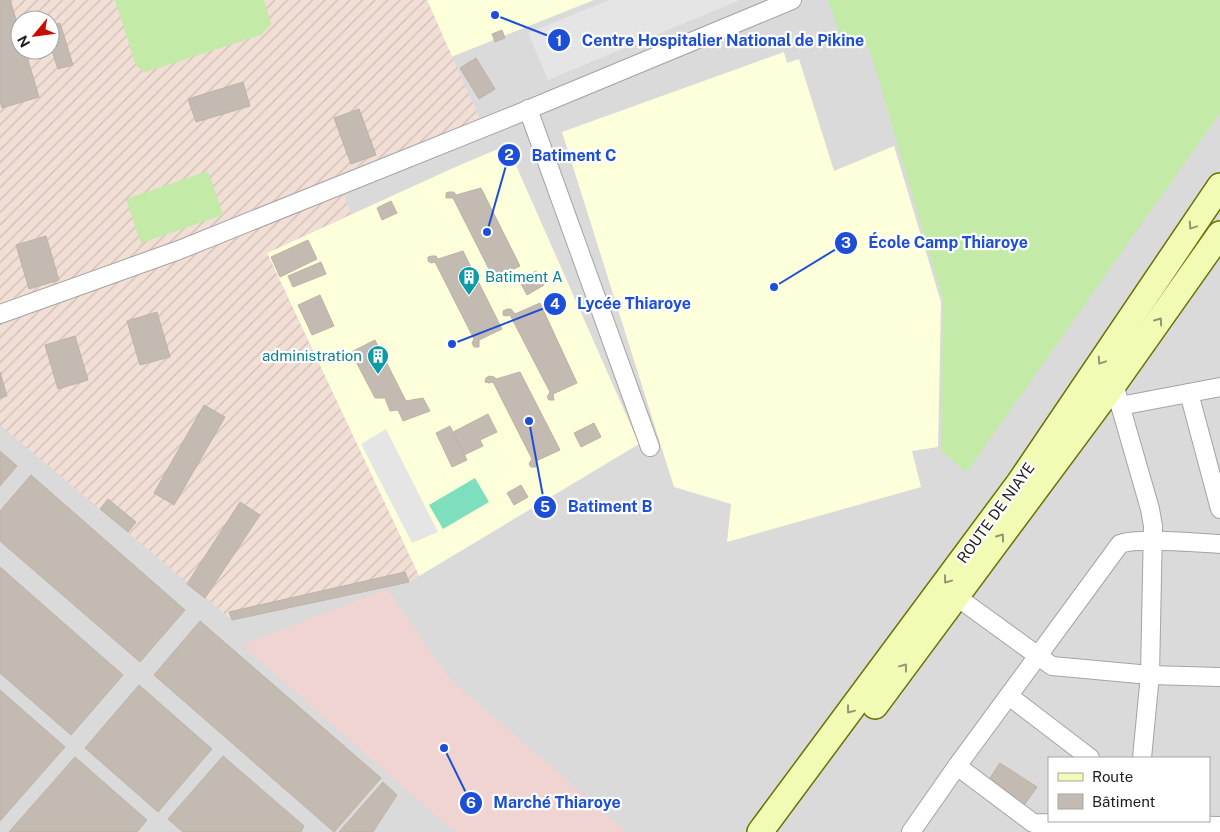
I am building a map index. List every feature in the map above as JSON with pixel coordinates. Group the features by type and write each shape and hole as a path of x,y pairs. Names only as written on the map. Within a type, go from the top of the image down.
{"main road":[{"name":"ROUTE DE NIAYE","path":"760,832 1019,483 1220,186"},
{"name":"ROUTE DE NIAYE","path":"780,832 957,597 1117,395 1220,234"}],"street":[{"path":"0,314 179,250 792,0"},
{"path":"528,109 650,447"},
{"path":"1142,757 1150,675 1153,526 1150,509 1117,395 1189,393 1220,386"},
{"path":"1189,393 1220,509"},
{"path":"916,830 957,766 1120,544 1126,541 1153,541 1220,544"},
{"path":"957,597 1052,666 1150,675 1220,677"},
{"path":"1009,696 1089,757"},
{"path":"957,766 1033,827 1171,823 1220,826"}],"shaded area":[{"path":"0,0 1220,0 1220,832 0,832"},
{"path":"0,0 427,0 480,119 337,175 351,214 267,253 419,576 409,582 405,572 230,612 232,620 0,425"},
{"path":"427,0 594,0 451,57"},
{"path":"609,0 740,0 548,80 528,33"},
{"path":"784,52 787,63 799,59 834,171 894,146 941,302 938,447 912,451 921,487 727,542 731,504 674,487 562,132"},
{"path":"507,145 639,444 419,576 267,253"},
{"path":"386,429 438,532 412,543 361,444"},
{"path":"387,589 450,679 627,832 457,832 437,817 242,645"}],"green space":[{"path":"115,0 264,0 271,24 261,35 146,72 136,66"},
{"path":"828,0 1220,0 1220,113 966,473 941,450 943,299 869,47 843,42"},
{"path":"208,171 223,215 141,243 126,199"},
{"path":"475,478 489,502 443,529 429,505"}],"building":[{"path":"10,0 13,10 10,10 10,60 28,60 39,97 2,108 0,101 0,1"},
{"path":"60,23 73,65 58,69 55,60 60,60"},
{"path":"502,30 505,38 495,42 492,34"},
{"path":"476,58 495,89 479,99 460,68"},
{"path":"243,82 250,106 196,122 188,99"},
{"path":"359,109 376,155 351,164 334,118"},
{"path":"481,188 520,266 497,277 497,283 492,283 490,280 492,275 453,198 446,198 446,193 449,192 454,192 456,195"},
{"path":"391,201 397,213 382,220 377,208"},
{"path":"46,236 59,280 29,289 16,245"},
{"path":"308,240 317,259 280,277 271,257"},
{"name":"Batiment A","path":"463,251 502,329 479,340 479,347 474,347 472,343 474,339 435,262 431,263 428,261 428,257 436,256 438,259"},
{"path":"321,262 326,274 293,287 288,276"},
{"path":"536,271 544,285 527,295 519,280"},
{"path":"320,295 334,326 312,335 298,305"},
{"path":"540,303 577,383 553,394 554,400 549,400 547,397 550,392 510,315 503,315 503,311 507,309 511,309 515,314"},
{"path":"157,312 170,357 140,365 127,321"},
{"path":"75,336 88,380 58,389 45,345"},
{"name":"administration","path":"375,340 406,401 423,398 430,411 403,421 398,410 390,411 385,398 375,398 351,352"},
{"path":"0,372 7,396 0,398"},
{"path":"520,372 560,450 536,461 536,467 531,467 529,464 532,459 493,382 485,382 489,376 496,379"},
{"path":"204,405 225,417 174,505 154,493"},
{"path":"488,414 497,432 480,440 483,446 464,455 453,432"},
{"path":"594,423 601,437 581,447 574,433"},
{"path":"450,426 467,460 452,467 436,433"},
{"path":"0,451 17,466 0,486"},
{"path":"31,475 185,610 140,662 0,541 0,511"},
{"path":"521,485 528,497 514,505 507,493"},
{"path":"108,499 136,522 128,532 100,509"},
{"path":"240,502 260,515 205,598 187,584"},
{"path":"0,567 123,675 71,735 0,673"},
{"path":"405,572 409,582 232,620 229,612"},
{"path":"200,621 381,778 334,832 154,675"},
{"path":"139,685 212,749 158,812 85,748"},
{"path":"0,690 65,747 0,821"},
{"path":"223,756 304,826 301,832 183,832 168,819"},
{"path":"75,757 147,820 137,832 9,832"},
{"path":"1000,763 1037,787 1022,808 986,784"},
{"path":"383,782 397,795 373,832 339,832"}],"place":[{"name":"Centre Hospitalier National de Pikine","path":"495,15"},
{"name":"Batiment C","path":"487,232"},
{"name":"École Camp Thiaroye","path":"774,287"},
{"name":"Batiment A","path":"469,296"},
{"name":"Lycée Thiaroye","path":"452,344"},
{"name":"administration","path":"378,375"},
{"name":"Batiment B","path":"529,421"},
{"name":"Marché Thiaroye","path":"444,748"}]}
